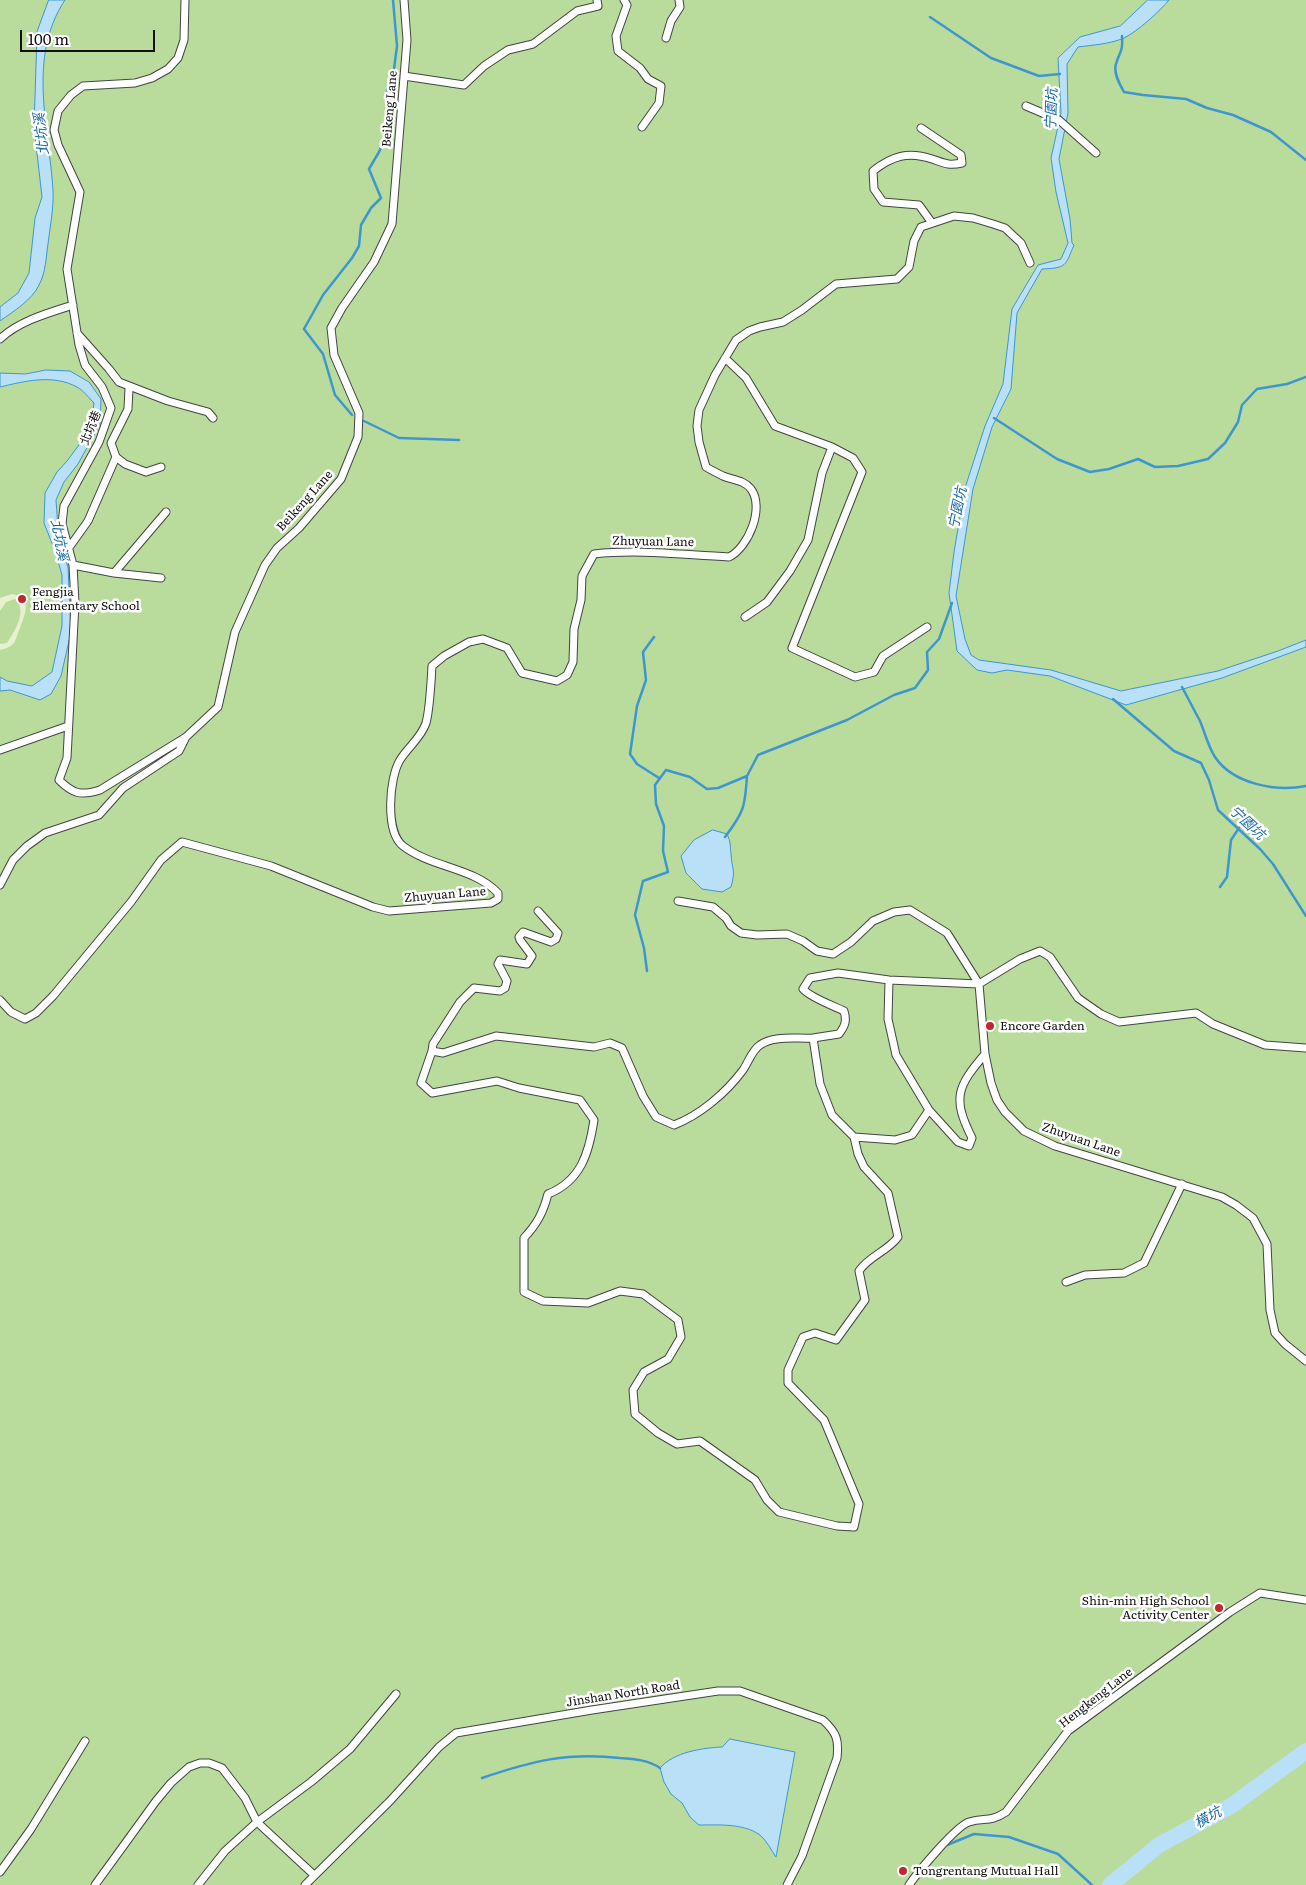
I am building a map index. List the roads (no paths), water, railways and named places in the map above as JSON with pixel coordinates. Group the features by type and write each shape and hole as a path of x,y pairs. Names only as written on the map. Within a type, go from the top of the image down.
{"street":[{"name":"北坑巷","path":"185,0 184,40 178,58 168,69 152,78 135,84 83,86 71,95 58,111 54,130 58,145 80,192 67,269 79,345 85,365 102,387 111,408 99,442 64,506 62,524 73,565 75,602 67,758 59,780 68,790 86,794 100,790 186,737"},
{"name":"Beikeng Lane","path":"0,885 13,860 27,846 45,833 99,816 123,788 179,752 186,737 218,707 235,632 264,565 277,548 299,528 341,479 358,437 359,413 334,355 331,328 342,308 374,262 392,224 407,40 404,0"},
{"path":"404,76 464,85 484,66 508,50 533,44 578,11 598,6 597,0"},
{"path":"624,0 627,5 616,36 618,51 640,68 648,79 661,86 659,103 642,127"},
{"path":"666,38 671,21 680,7 679,0"},
{"path":"1026,106 1060,120 1096,153"},
{"path":"921,128 961,156 962,163 950,165 910,154 887,160 873,171 874,189 883,202 919,205 932,223"},
{"name":"Zhuyuan Lane","path":"0,1000 11,1012 25,1019 36,1013 53,996 131,902 162,860 182,842 271,866 373,907 389,911 491,903 498,899 498,893 484,880 420,857 401,845 392,825 390,808 392,778 400,760 418,739 426,722 432,666 444,656 469,642 484,639 507,648 522,673 557,681 567,675 573,662 574,629 581,600 582,576 594,554 655,552 729,556 736,553 751,530 756,516 752,490 743,482 723,476 706,467 697,426 699,410 706,393 736,340 749,331 783,322 836,284 897,279 909,267 914,240 921,227 954,216 973,218 1005,228 1020,243 1030,263"},
{"path":"0,339 8,331 73,305"},
{"path":"77,334 110,369 118,382 168,402 208,412 213,418"},
{"path":"726,358 746,378 775,426 832,447 853,458 862,472 792,648 855,677 874,672 883,656 927,627"},
{"path":"129,388 128,409 111,443 116,457 125,464 146,472 161,467"},
{"path":"745,617 766,602 790,571 808,540 822,472 832,447"},
{"path":"68,549 88,521 116,457"},
{"path":"114,573 166,512"},
{"path":"73,565 114,573 161,578"},
{"path":"0,750 68,726"},
{"path":"678,901 713,907 726,918 731,926 741,933 757,935 788,934 803,940 817,951 833,954 851,942 873,921 894,912 910,910 946,933 978,984"},
{"path":"538,911 558,933 556,939 551,942 523,932 519,937 532,956 530,962 527,964 500,960 498,964 507,981 505,988 500,991 474,988 460,1002 433,1044 421,1083 432,1093 497,1081 519,1088 580,1100 594,1120 590,1147 578,1172 562,1188 548,1194 536,1225 524,1238 524,1292 543,1301 588,1303 620,1292 643,1294 678,1320 681,1338 668,1358 644,1372 633,1390 636,1414 658,1433 676,1444 700,1441 755,1480 767,1500 779,1512 837,1526 854,1527 859,1504 824,1420 788,1383 788,1370 804,1337 815,1333 836,1340 865,1300 859,1271 866,1261 893,1244 898,1237 888,1193 864,1167 858,1154 854,1137 832,1115 820,1084 813,1038"},
{"path":"432,1051 443,1053 496,1036 594,1047 610,1043 622,1048 656,1117 674,1125 683,1122 718,1097 742,1071 758,1045 772,1039 813,1038 839,1034 844,1027 846,1018 844,1011 829,1003 808,996 803,990 810,978 838,973 889,980 978,984 1020,959 1040,951 1050,957 1078,998 1101,1014 1119,1022 1196,1013 1213,1024 1265,1045 1306,1048"},
{"path":"889,980 888,1019 896,1055 930,1110 958,1142 968,1146 972,1138 960,1109 959,1096 966,1079 985,1054"},
{"name":"Zhuyuan Lane","path":"978,984 985,1054 997,1100 1005,1112 1024,1131 1055,1146 1222,1196 1236,1204 1253,1218 1267,1244 1270,1310 1275,1333 1306,1361"},
{"path":"854,1137 895,1140 912,1135 930,1110"},
{"path":"1066,1282 1085,1275 1124,1273 1144,1263 1182,1184"},
{"name":"Hengkeng Lane","path":"909,1885 946,1840 968,1822 995,1819 1006,1812 1068,1731 1222,1618 1260,1593 1306,1600"},
{"name":"Jinshan North Road","path":"305,1885 390,1801 439,1747 456,1733 718,1691 740,1691 823,1720 832,1728 839,1742 837,1758 802,1856 787,1885"},
{"path":"198,1885 225,1851 257,1822 311,1782 350,1749 396,1694"},
{"path":"0,1872 31,1829 85,1741"},
{"path":"95,1885 171,1783 189,1767 200,1763 222,1768 245,1798 257,1822 314,1875"}],"water":[{"name":"北坑溪","path":"49,0 65,0 53,22 43,69 43,93 53,197 45,264 41,280 32,296 0,321 0,307 18,293 29,273 35,218 42,197 34,127 37,32"},
{"path":"1148,0 1169,0 1136,31 1119,40 1078,47 1067,64 1068,113 1059,159 1070,219 1072,243 1074,245 1067,262 1061,267 1042,269 1017,313 1011,389 992,427 973,489 956,596 965,639 971,655 979,660 1051,670 1121,691 1218,671 1306,640 1306,647 1222,678 1126,705 1050,676 1007,670 992,673 977,670 957,651 949,593 965,488 985,426 1003,384 1012,309 1038,265 1061,259 1068,243 1056,192 1051,158 1061,113 1058,58 1080,37 1120,26"},
{"path":"46,370 70,371 89,382 101,399 100,424 78,464 64,482 56,500 59,542 68,567 71,632 61,676 51,694 40,700 10,690 0,691 0,677 7,681 32,686 52,672 62,626 62,575 44,523 45,493 57,472 90,430 94,403 79,388 58,381 29,381 0,387 0,373 25,374"},
{"path":"713,830 727,834 730,844 733,877 731,887 722,892 702,889 686,873 681,856 694,840"},
{"path":"730,1739 795,1752 776,1857 760,1835 746,1828 699,1825 690,1817 682,1803 671,1794 664,1782 660,1768 673,1758 706,1748 722,1747"}],"waterway":[{"path":"352,415 335,395 323,354 304,329 323,295 352,258 359,246 361,225 371,208 381,198 369,169 388,131 387,91 394,69 397,46 393,0"},
{"path":"930,17 991,58 1039,76 1060,74"},
{"path":"1122,36 1122,49 1115,71 1124,92 1186,99 1207,108 1233,115 1271,132 1306,160"},
{"path":"994,418 1057,459 1090,472 1109,469 1138,459 1155,467 1178,466 1208,459 1225,443 1238,422 1242,405 1257,389 1287,384 1306,377"},
{"path":"364,421 399,438 459,440"},
{"path":"647,971 644,948 635,915 643,881 668,872 663,851 664,826 656,804 655,785 666,770 690,777 707,789 718,788 747,776 758,755 847,720 894,695 915,688 928,670 927,652 939,639 952,603"},
{"path":"654,637 643,652 646,680 637,706 630,754 637,764 659,778"},
{"path":"1182,687 1200,721 1215,757 1233,774 1244,780 1269,787 1294,788 1306,786"},
{"name":"宁園坑","path":"1113,699 1174,751 1201,763 1209,780 1218,810 1260,849 1273,864 1306,916"},
{"path":"725,837 740,815 747,776"},
{"path":"1220,887 1227,877 1231,840 1239,828"},
{"name":"橫坑","path":"1110,1885 1159,1845 1231,1806 1306,1751"},
{"path":"482,1778 550,1759 583,1756 636,1759 651,1763 660,1768"},
{"path":"947,1845 974,1834 1009,1837 1058,1854 1092,1885"}],"place":[{"name":"Fengjia Elementary School","path":"22,599"},
{"name":"Encore Garden","path":"990,1026"},
{"name":"Shin-min High School Activity Center","path":"1219,1608"},
{"name":"Tongrentang Mutual Hall","path":"903,1871"}]}
